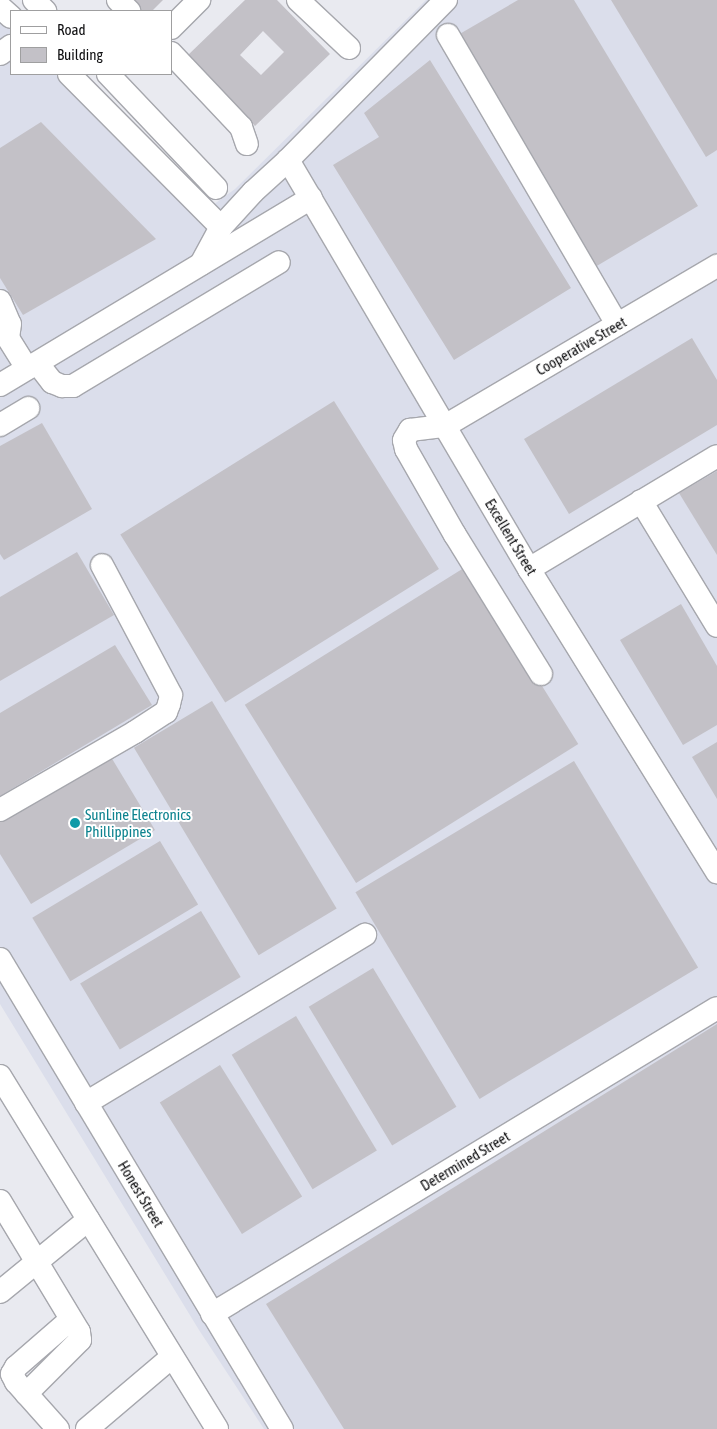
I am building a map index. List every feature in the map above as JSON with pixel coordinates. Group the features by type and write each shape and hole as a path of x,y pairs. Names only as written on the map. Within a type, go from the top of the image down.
{"street":[{"path":"34,0 44,10"},
{"path":"118,0 129,10"},
{"path":"172,27 199,0"},
{"path":"298,0 349,48"},
{"path":"201,265 221,228 253,192 288,160 446,0"},
{"path":"0,7 10,17"},
{"path":"448,35 617,324"},
{"path":"172,54 241,127 247,144"},
{"path":"70,75 221,228"},
{"path":"117,77 216,188"},
{"name":"Excellent Street","path":"288,160 529,569 717,872"},
{"path":"0,386 311,198"},
{"path":"0,301 10,324 4,340 32,367 52,382 62,386 73,386 279,262"},
{"name":"Cooperative Street","path":"445,426 717,266"},
{"path":"0,425 28,408"},
{"path":"445,426 410,430 404,440 406,450 455,536 541,674"},
{"path":"529,569 717,456"},
{"path":"641,502 717,626"},
{"path":"0,810 166,712 171,695 102,565"},
{"path":"86,1103 365,935"},
{"name":"Honest Street","path":"0,959 282,1429"},
{"name":"Determined Street","path":"212,1314 717,1008"},
{"path":"1,1082 217,1429"},
{"path":"1,1205 70,1320 16,1367 12,1374 26,1394 58,1429"},
{"path":"0,1292 88,1220"},
{"path":"87,1429 172,1357"}],"shaded area":[{"path":"0,0 10,10 10,75 80,75 213,205 235,189 426,0 717,0 717,1429 264,1429 199,1330 0,1004"}],"building":[{"path":"128,0 163,0 153,10 138,10"},
{"path":"245,0 277,0 330,54 255,126 187,56","holes":["263,31 284,52 261,75 240,55"]},
{"path":"518,0 574,0 698,206 590,270 451,39"},
{"path":"611,0 717,0 717,150 706,157"},
{"path":"430,60 571,288 454,360 333,165 379,137 364,113"},
{"path":"41,122 156,239 23,315 0,278 0,148"},
{"path":"692,338 717,380 717,425 569,514 524,439"},
{"path":"334,401 439,569 225,702 120,535"},
{"path":"42,423 92,509 4,560 0,554 0,446"},
{"path":"717,471 717,555 679,493"},
{"path":"77,552 114,615 0,681 0,597"},
{"path":"467,566 578,744 356,883 245,705"},
{"path":"681,604 717,666 717,725 683,745 620,640"},
{"path":"115,645 152,705 0,796 0,713"},
{"path":"212,701 337,908 259,955 134,748"},
{"path":"717,742 717,799 692,757"},
{"name":"SunLine Electronics Phillippines","path":"108,752 155,830 31,904 0,854 0,817"},
{"path":"574,761 698,968 480,1099 355,892"},
{"path":"160,841 198,904 70,981 32,918"},
{"path":"201,911 241,977 120,1050 80,984"},
{"path":"373,968 456,1107 392,1145 309,1007"},
{"path":"296,1016 377,1151 313,1189 232,1055"},
{"path":"717,1024 717,1429 344,1429 266,1304"},
{"path":"220,1065 302,1196 242,1234 160,1103"}],"place":[{"name":"SunLine Electronics Phillippines","path":"75,823"}]}
